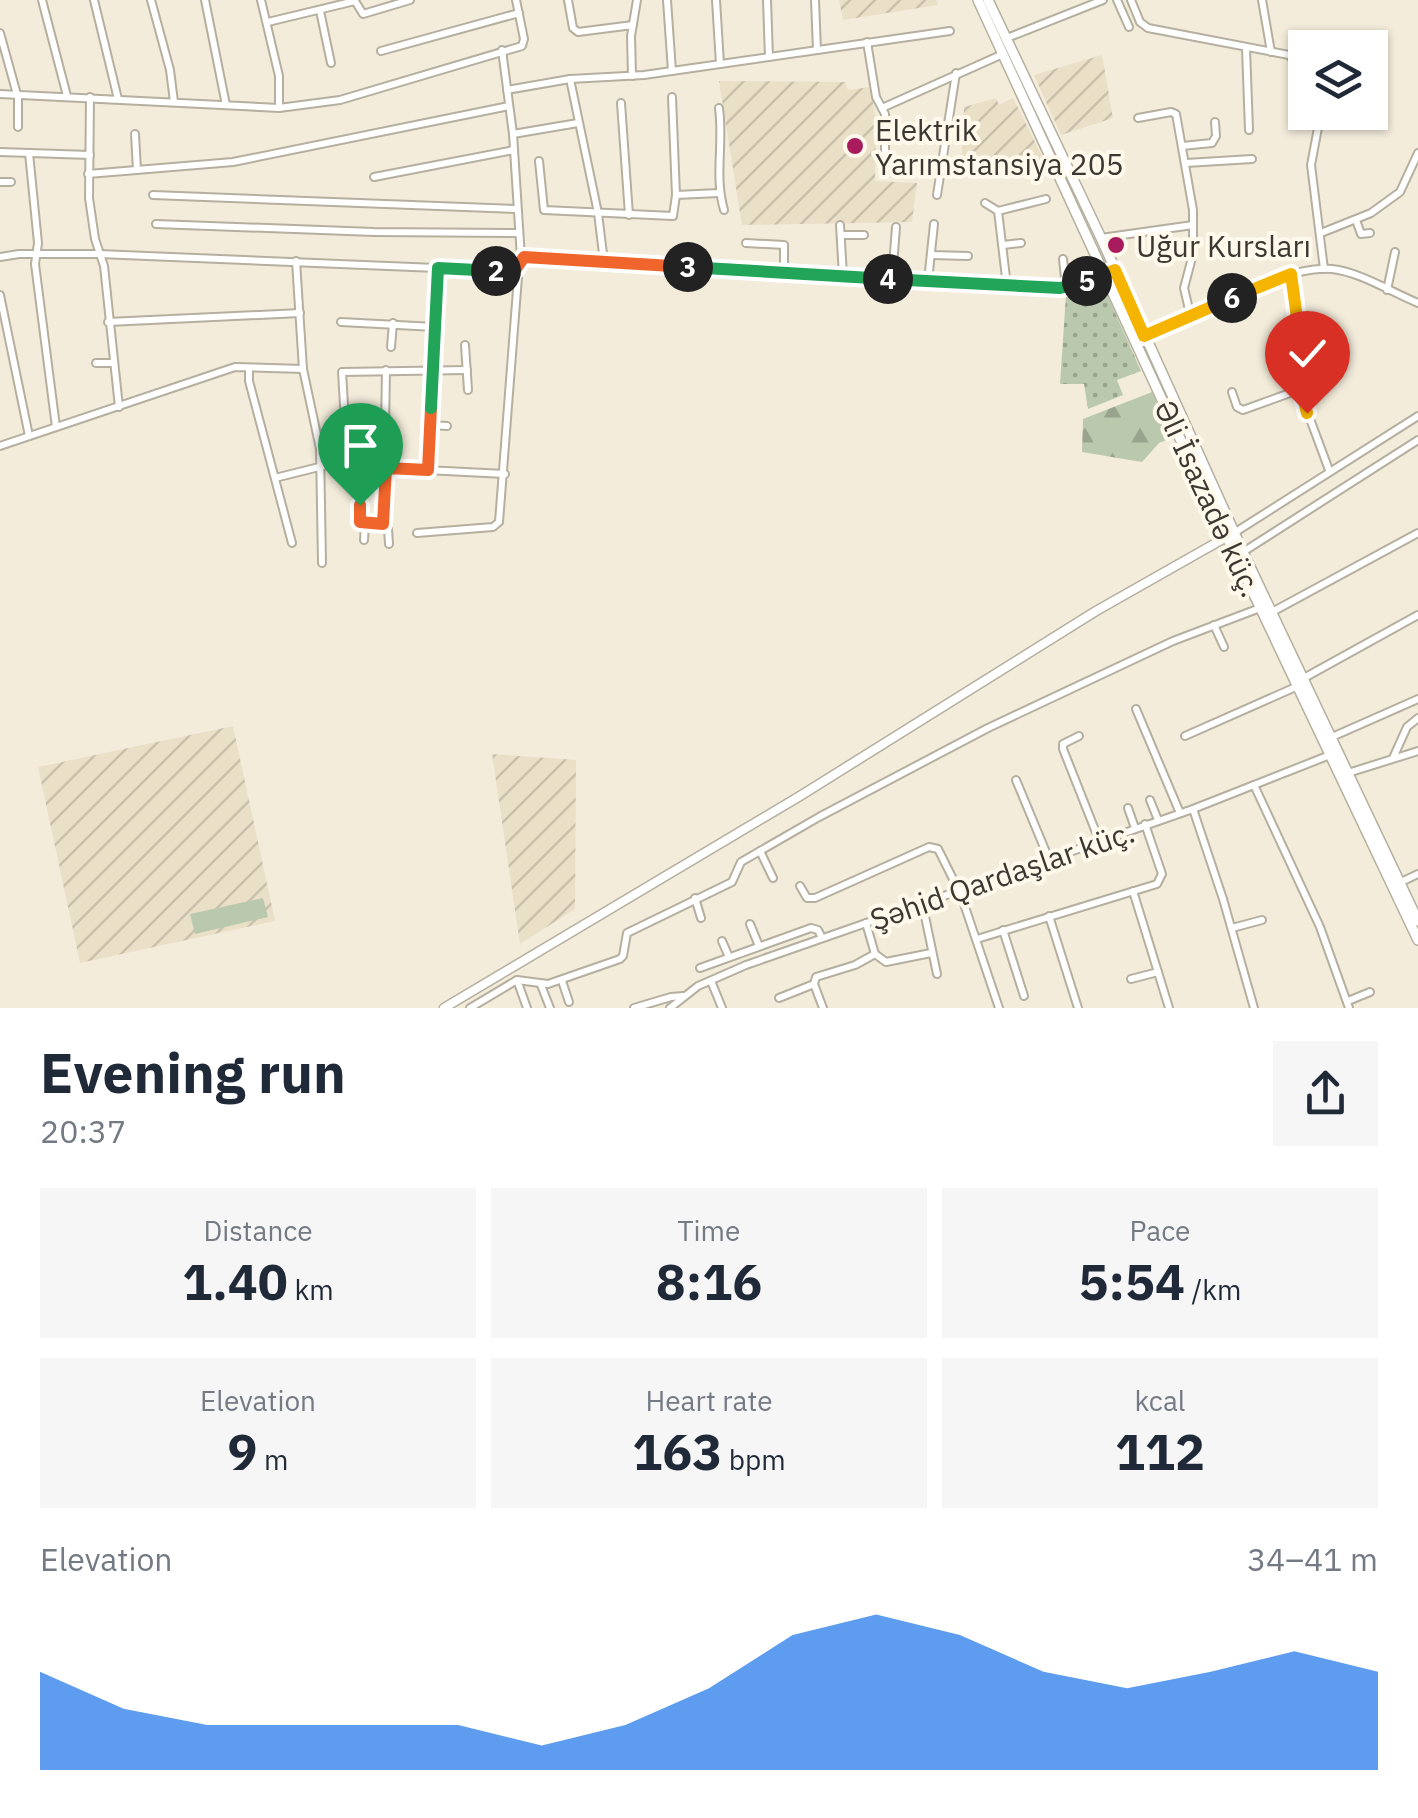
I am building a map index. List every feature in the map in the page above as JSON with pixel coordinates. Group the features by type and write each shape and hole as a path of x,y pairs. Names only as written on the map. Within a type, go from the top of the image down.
{"main road":[{"path":"978,0 1003,40"},
{"path":"988,0 1008,52"},
{"name":"Əli İsazadə küç.","path":"1008,52 1101,238 1111,272 1144,336 1230,535"},
{"name":"Əli İsazadə küç.","path":"1008,52 1239,554 1260,608 1302,682"},
{"name":"Əli İsazadə küç.","path":"1239,554 1272,612 1418,940"},
{"name":"Əli İsazadə küç.","path":"1334,753 1348,773 1418,921"}],"street":[{"path":"42,0 66,96"},
{"path":"94,0 118,99"},
{"path":"151,0 170,70 174,102"},
{"path":"205,0 226,105"},
{"path":"261,0 280,76 279,108"},
{"path":"307,0 310,13"},
{"path":"268,22 355,0 363,14 410,0"},
{"path":"0,94 279,108 340,100 523,44 516,0"},
{"path":"568,0 573,28 578,32 634,24"},
{"path":"632,76 636,0"},
{"path":"667,0 672,71"},
{"path":"716,0 720,64"},
{"path":"767,0 769,57"},
{"path":"815,0 817,50"},
{"path":"1003,40 1103,0"},
{"path":"1117,0 1128,27"},
{"path":"1131,0 1140,22 1148,28 1288,55"},
{"path":"1262,0 1270,52"},
{"path":"320,10 332,63"},
{"path":"381,51 519,13"},
{"path":"508,90 950,31"},
{"path":"0,34 17,94 18,127"},
{"path":"868,42 874,87 886,122 886,166"},
{"path":"1246,48 1249,130"},
{"path":"417,533 498,526 505,474 518,277 515,270 521,258 513,134 502,50"},
{"path":"882,108 1008,52"},
{"path":"937,194 956,73"},
{"path":"570,79 598,213 604,262"},
{"path":"539,161 544,210 674,216 672,96"},
{"path":"90,97 91,213 104,266 119,407"},
{"path":"621,103 629,214"},
{"path":"88,174 233,162 509,106"},
{"path":"719,108 723,136 717,179 724,210"},
{"path":"1138,118 1174,113 1186,163 1193,225 1193,254 1184,288 1191,318"},
{"path":"1182,146 1212,142 1216,136 1215,122"},
{"path":"513,134 578,123"},
{"path":"1317,130 1311,153 1324,268"},
{"path":"135,134 137,170"},
{"path":"374,177 514,150"},
{"path":"0,152 90,155"},
{"path":"29,153 35,264 56,427"},
{"path":"1320,234 1356,220 1400,192 1418,153"},
{"path":"1186,163 1252,159"},
{"path":"0,182 11,182"},
{"path":"676,195 719,193"},
{"path":"153,196 518,209"},
{"path":"998,211 1046,200"},
{"path":"985,202 998,211 1007,286"},
{"path":"1356,220 1361,234 1370,234"},
{"path":"156,224 518,233"},
{"path":"928,281 934,224"},
{"path":"840,225 843,276"},
{"path":"1101,238 1193,225"},
{"path":"892,279 896,227"},
{"path":"841,235 864,235"},
{"path":"746,243 784,245 784,272"},
{"path":"1003,245 1020,243"},
{"path":"1386,290 1395,252"},
{"path":"0,257 99,254 515,270"},
{"path":"931,255 968,256"},
{"path":"521,258 1066,288 1111,272"},
{"path":"1064,258 1066,288"},
{"path":"296,261 303,369 321,466 322,563"},
{"path":"428,470 438,268"},
{"path":"1144,336 1238,294 1291,274 1324,268 1345,272 1418,303"},
{"path":"1291,274 1300,340 1301,389 1330,470"},
{"path":"0,295 29,436"},
{"path":"108,322 300,313"},
{"path":"341,322 435,327"},
{"path":"391,347 393,323"},
{"path":"1300,340 1328,338"},
{"path":"465,345 468,390"},
{"path":"1300,362 1325,360"},
{"path":"96,363 112,363"},
{"path":"249,368 249,381 292,542"},
{"path":"0,446 226,369 303,369"},
{"path":"385,428 386,370"},
{"path":"346,438 340,375 345,371 468,370"},
{"path":"1232,392 1237,407 1243,410 1301,389"},
{"path":"444,1008 800,796 1096,611 1230,535 1418,416"},
{"path":"430,425 447,426"},
{"path":"1239,554 1418,440"},
{"path":"275,478 321,466 505,474"},
{"path":"383,524 386,468"},
{"path":"360,505 360,522 383,524 388,529 388,544"},
{"path":"364,524 364,540"},
{"path":"1272,612 1418,532"},
{"path":"470,1008 517,980 542,985 562,981 620,959 624,956 627,933 732,882 741,862 760,851 988,728 1214,625 1260,608"},
{"path":"1185,736 1302,682 1418,615"},
{"path":"1214,625 1224,648"},
{"path":"1328,738 1418,699"},
{"path":"1136,709 1180,813"},
{"path":"1393,758 1407,727 1418,718"},
{"path":"1079,736 1062,749 1098,840"},
{"path":"1348,773 1418,751"},
{"name":"Şəhid Qardaşlar küç.","path":"670,1008 682,996 711,981 822,938 1193,809 1334,753"},
{"path":"1016,780 1048,857"},
{"path":"1254,786 1320,927 1348,1005 1370,992"},
{"path":"1150,800 1158,820"},
{"path":"1128,808 1135,828"},
{"path":"1193,809 1254,1008"},
{"path":"977,939 1161,880 1145,824"},
{"path":"800,886 806,898 815,898 933,847 938,849 959,889 1000,1008"},
{"path":"760,851 772,878"},
{"path":"1399,883 1418,874"},
{"path":"1133,891 1169,1008"},
{"path":"695,898 701,918"},
{"path":"922,902 937,974"},
{"path":"1049,916 1078,1008"},
{"path":"1232,928 1262,920"},
{"path":"866,923 875,954 886,962 931,953"},
{"path":"750,924 759,946"},
{"path":"700,968 811,928 818,930 822,938"},
{"path":"1003,930 1024,996"},
{"path":"722,942 729,957"},
{"path":"823,1008 814,984 816,976 855,965 875,954"},
{"path":"1131,979 1158,972"},
{"path":"517,980 527,1008"},
{"path":"562,981 568,1002"},
{"path":"711,981 722,1008"},
{"path":"779,998 814,984"},
{"path":"542,985 550,1008"},
{"path":"634,1008 682,996"}],"shaded area":[{"path":"839,0 936,0 938,5 843,20"},
{"path":"1102,55 1113,118 1061,135 1034,75"},
{"name":"Elektrik Yarımstansiya 205","path":"719,81 845,82 848,90 870,87 876,119 875,181 917,183 912,222 742,225"},
{"path":"996,98 999,105 1013,98 1045,162 961,168 964,107"},
{"path":"233,726 275,921 80,963 38,767"},
{"path":"492,754 576,760 575,909 520,944"}],"green space":[{"path":"1101,281 1141,371 1117,380 1123,395 1088,409 1084,384 1060,384 1066,295"},
{"path":"1152,392 1172,438 1159,443 1142,462 1082,452 1083,419"},
{"path":"263,898 268,917 195,934 190,914"}],"place":[{"name":"Elektrik Yarımstansiya 205","path":"855,146"},
{"name":"Uğur Kursları","path":"1116,245"}],"route":[{"path":"360,505 362,524 383,524 386,468 428,470 438,268 511,271 524,257 1060,288 1115,270 1144,336 1291,274 1300,340 1302,400 1307,413"}]}
